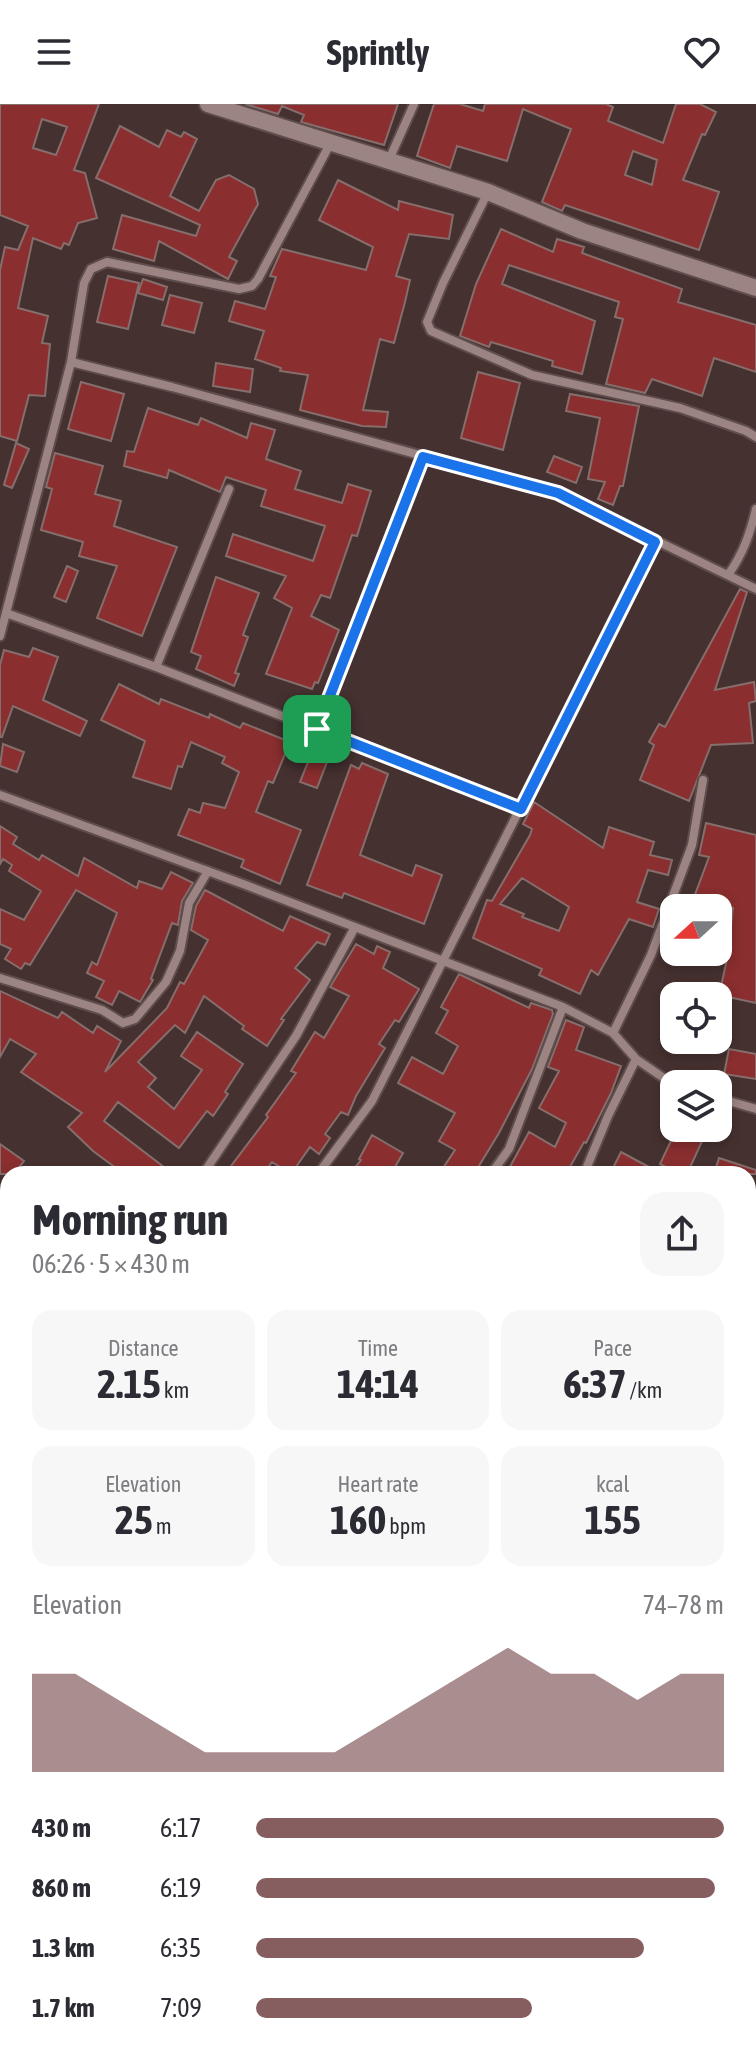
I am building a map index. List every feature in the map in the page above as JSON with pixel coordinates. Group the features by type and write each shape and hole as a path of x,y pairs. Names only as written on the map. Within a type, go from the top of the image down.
{"street":[{"path":"208,104 387,163 488,192 582,231 756,288"},
{"path":"387,163 414,104"},
{"path":"0,636 71,362 84,283 91,269 107,262 210,285 239,289 252,286 330,144"},
{"path":"488,192 427,322 431,331 532,375 680,408 756,437"},
{"path":"71,362 558,493 756,589"},
{"path":"317,729 423,457"},
{"path":"156,667 229,489"},
{"path":"728,575 740,558 756,509"},
{"path":"324,1166 372,1101 655,542"},
{"path":"6,613 156,667 521,809"},
{"path":"613,1033 651,955 692,845 703,780"},
{"path":"0,795 563,1007 613,1033 636,1059 660,1075"},
{"path":"0,978 102,1010 123,1023 135,1019 166,982 180,951 189,903 208,871"},
{"path":"208,1166 296,1036 355,927"},
{"path":"497,1166 509,1149 563,1007"},
{"path":"587,1166 636,1059"},
{"path":"732,1102 756,1109"}],"building":[{"path":"0,104 99,104 74,170 85,173 97,218 78,223 69,245 64,243 61,249 33,238 18,308 48,316 42,343 50,344 45,396 29,395 17,441 0,436 0,270 5,247 18,250 28,226 0,215","holes":["42,119 67,127 56,155 33,148"]},
{"path":"245,104 398,104 384,145 301,122 304,115 282,106 278,114"},
{"path":"434,104 460,104 483,111 485,104 606,104 613,107 608,121 663,143 676,104 700,104 716,112 705,135 702,134 683,180 719,192 699,250 565,205 562,211 542,202 571,129 523,109 507,161 457,146 450,168 417,156","holes":["633,151 657,160 652,185 625,175"]},
{"path":"120,126 159,147 167,130 181,137 184,132 197,139 170,196 199,211 216,180 229,175 254,189 258,204 229,257 237,261 228,279 159,241 154,261 113,249 122,215 196,236 200,225 96,178"},
{"path":"338,180 398,210 399,201 453,215 449,239 409,234 396,276 410,280 405,302 394,343 380,339 363,410 388,412 386,427 362,426 300,410 308,375 280,371 281,368 255,359 264,331 229,321 235,301 265,309 276,277 270,276 282,249 366,270 373,247 319,220"},
{"path":"501,229 553,252 557,239 584,247 582,253 682,289 678,302 756,325 756,372 714,358 702,396 652,379 645,393 606,384 623,319 615,317 619,302 509,265 502,284 595,321 582,374 552,366 553,361 491,342 489,347 460,336 476,284"},
{"path":"108,276 139,283 128,329 97,322"},
{"path":"143,279 167,287 163,300 138,293"},
{"path":"170,295 202,303 194,333 162,325"},
{"path":"216,363 253,369 250,392 213,386"},
{"path":"478,372 520,383 503,450 461,438"},
{"path":"81,382 124,394 111,441 68,429"},
{"path":"570,394 639,406 623,486 620,486 613,505 598,499 605,482 588,479 600,418 566,411"},
{"path":"148,408 198,425 201,418 247,438 251,423 275,430 266,459 301,471 295,489 342,503 348,484 371,491 357,536 352,535 330,598 321,595 311,616 339,630 318,683 315,682 312,689 266,674 292,608 274,598 286,576 226,556 233,534 313,561 325,526 261,506 266,490 226,477 220,492 169,470 167,478 124,466 127,451 134,452"},
{"path":"16,443 29,449 12,488 4,485"},
{"path":"55,453 103,466 95,494 121,501 114,526 177,547 142,636 97,618 117,566 79,556 83,542 41,530 52,489 46,487"},
{"path":"554,456 582,467 576,483 547,472"},
{"path":"67,566 78,571 66,602 54,597"},
{"path":"216,577 259,593 243,635 248,637 235,673 239,674 234,686 196,669 201,656 191,652"},
{"path":"740,589 747,592 715,690 754,682 756,701 749,703 753,743 711,745 689,801 640,780 654,745 649,742 659,724 665,727"},
{"path":"33,648 58,657 43,700 87,721 80,736 13,706 0,737 0,665 4,650 29,657"},
{"path":"119,684 159,704 161,699 209,718 210,714 240,728 243,723 290,742 273,783 268,781 256,812 301,830 280,884 241,867 244,860 178,835 189,809 200,813 203,803 225,808 239,772 222,763 225,757 191,742 182,767 178,766 171,789 133,777 145,741 101,720"},
{"path":"3,744 24,752 17,772 0,766"},
{"path":"312,752 329,757 317,788 300,782"},
{"path":"362,763 388,774 360,855 412,876 416,865 442,875 424,924 344,893 342,898 307,885 351,765 359,769"},
{"path":"534,802 603,848 609,827 654,842 650,855 672,860 668,875 648,870 637,902 659,909 653,927 629,919 598,975 591,970 580,994 539,975 542,969 473,938 487,900 492,901 530,835 532,829 523,824","holes":["522,878 569,907 559,931 522,917 524,914 500,904"]},
{"path":"706,823 756,835 756,1003 732,998 732,982 722,982 726,966 732,966 732,894 695,894 709,857 699,855"},
{"path":"0,826 17,837 13,844 39,860 42,855 78,876 84,858 137,888 139,881 162,889 171,872 193,883 182,901 178,925 172,923 153,980 140,1002 119,991 112,1005 96,997 104,981 87,973 92,962 97,965 117,913 76,890 30,965 25,963 21,969 5,959 11,949 0,944 0,909 24,920 41,891 9,871 12,865 3,859 0,864"},
{"path":"205,890 283,931 290,916 330,934 325,945 317,942 295,968 310,980 281,1019 284,1020 267,1046 204,996 185,1033 175,1025 138,1062 156,1078 148,1087 174,1109 202,1070 181,1056 197,1032 243,1064 213,1116 207,1111 179,1148 118,1102 104,1121 163,1166 113,1166 68,1127 82,1113 21,1072 36,1054 10,1039 0,1057 0,991 58,1018 62,1012 93,1033 97,1026 121,1041 105,1072 167,1008 180,982 184,984 208,940 191,930 196,906"},
{"path":"356,944 374,954 377,946 390,952 383,968 419,989 399,1022 395,1020 379,1044 385,1048 348,1115 341,1112 325,1134 330,1138 319,1154 310,1147 297,1166 278,1166 272,1162 269,1166 231,1166 296,1073 291,1071 315,1032 324,1038 349,996 330,987"},
{"path":"459,974 529,1008 531,1003 552,1010 553,1014 532,1069 479,1166 444,1166 455,1150 439,1141 455,1113 398,1083 412,1057 443,1074 458,1046 436,1033 448,1011 441,1007"},
{"path":"566,1020 584,1027 576,1050 621,1066 586,1143 570,1166 510,1166 529,1132 555,1147 566,1123 539,1108 559,1071 548,1067"},
{"path":"732,1050 756,1054 756,1079 732,1075 732,1070 725,1070"},
{"path":"372,1135 403,1153 396,1166 356,1166"},
{"path":"670,1142 702,1142 691,1166 660,1164"},
{"path":"0,1144 24,1161 20,1166 0,1166"},
{"path":"621,1152 647,1166 614,1166"},
{"path":"719,1158 744,1166 716,1166"}],"route":[{"path":"423,457 558,493 655,542 521,809 317,729 423,457"}]}
